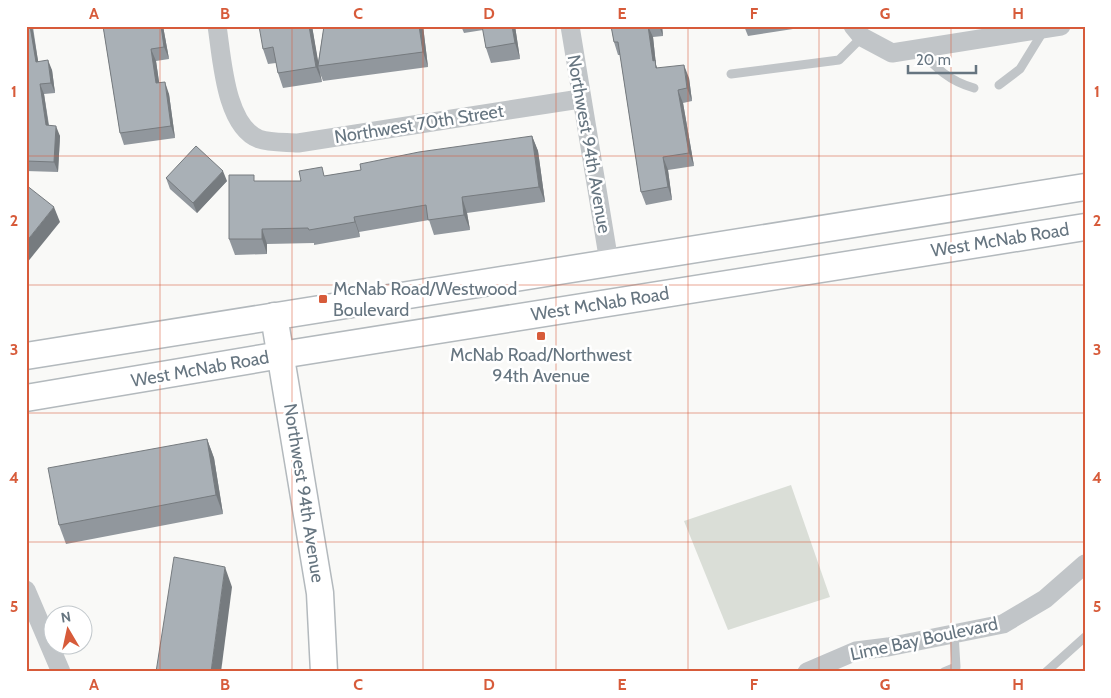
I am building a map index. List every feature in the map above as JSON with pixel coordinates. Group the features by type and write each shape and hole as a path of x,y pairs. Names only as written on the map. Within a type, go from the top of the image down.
{"main road":[{"path":"26,356 1085,187"},
{"name":"West McNab Road","path":"26,398 282,355 1085,227"},
{"name":"Northwest 94th Avenue","path":"274,316 282,355 320,593 324,672"}],"street":[{"name":"Northwest 70th Street","path":"217,26 227,92 239,123 258,139 298,143 580,99"},
{"name":"Northwest 94th Avenue","path":"570,26 580,99 609,262"},
{"path":"858,32 892,53 1053,28"},
{"name":"Lime Bay Boulevard","path":"807,672 856,651 888,647 1003,624 1045,599 1085,564"},
{"path":"26,590 60,672"}],"lane":[{"path":"999,85 1020,69 1053,28"},
{"path":"731,74 839,60 858,32"},
{"path":"919,49 942,75 957,84 974,88"},
{"path":"944,672 957,670 954,633"},
{"path":"1046,672 1085,637"}],"shaded area":[{"path":"791,485 830,597 728,630 684,521"}],"building":[{"path":"26,26 30,26 36,62 48,60 51,83 40,84 46,125 56,126 54,162 26,161"},
{"path":"103,26 161,26 164,47 151,49 156,83 165,82 171,126 120,133"},
{"path":"259,26 309,26 316,67 278,73 273,47 263,49"},
{"path":"324,26 419,26 423,52 318,66"},
{"path":"482,26 512,26 515,43 486,48"},
{"path":"611,26 648,26 653,61 655,60 656,68 684,65 687,88 678,90 689,153 663,157 668,187 641,192 618,42 614,42"},
{"path":"532,136 539,187 462,197 464,215 428,220 426,205 354,217 355,222 309,230 308,228 262,229 262,239 229,239 229,175 254,175 254,181 301,181 299,171 322,167 324,176 361,170 360,164 419,152"},
{"path":"196,146 223,171 193,203 166,178"},
{"path":"26,185 54,207 26,242"},
{"path":"207,439 216,495 59,525 48,468"},
{"path":"174,557 225,567 211,672 156,672"}],"place":[{"name":"McNab Road/Westwood Boulevard","path":"323,299"},
{"name":"McNab Road/Northwest 94th Avenue","path":"541,336"}]}
